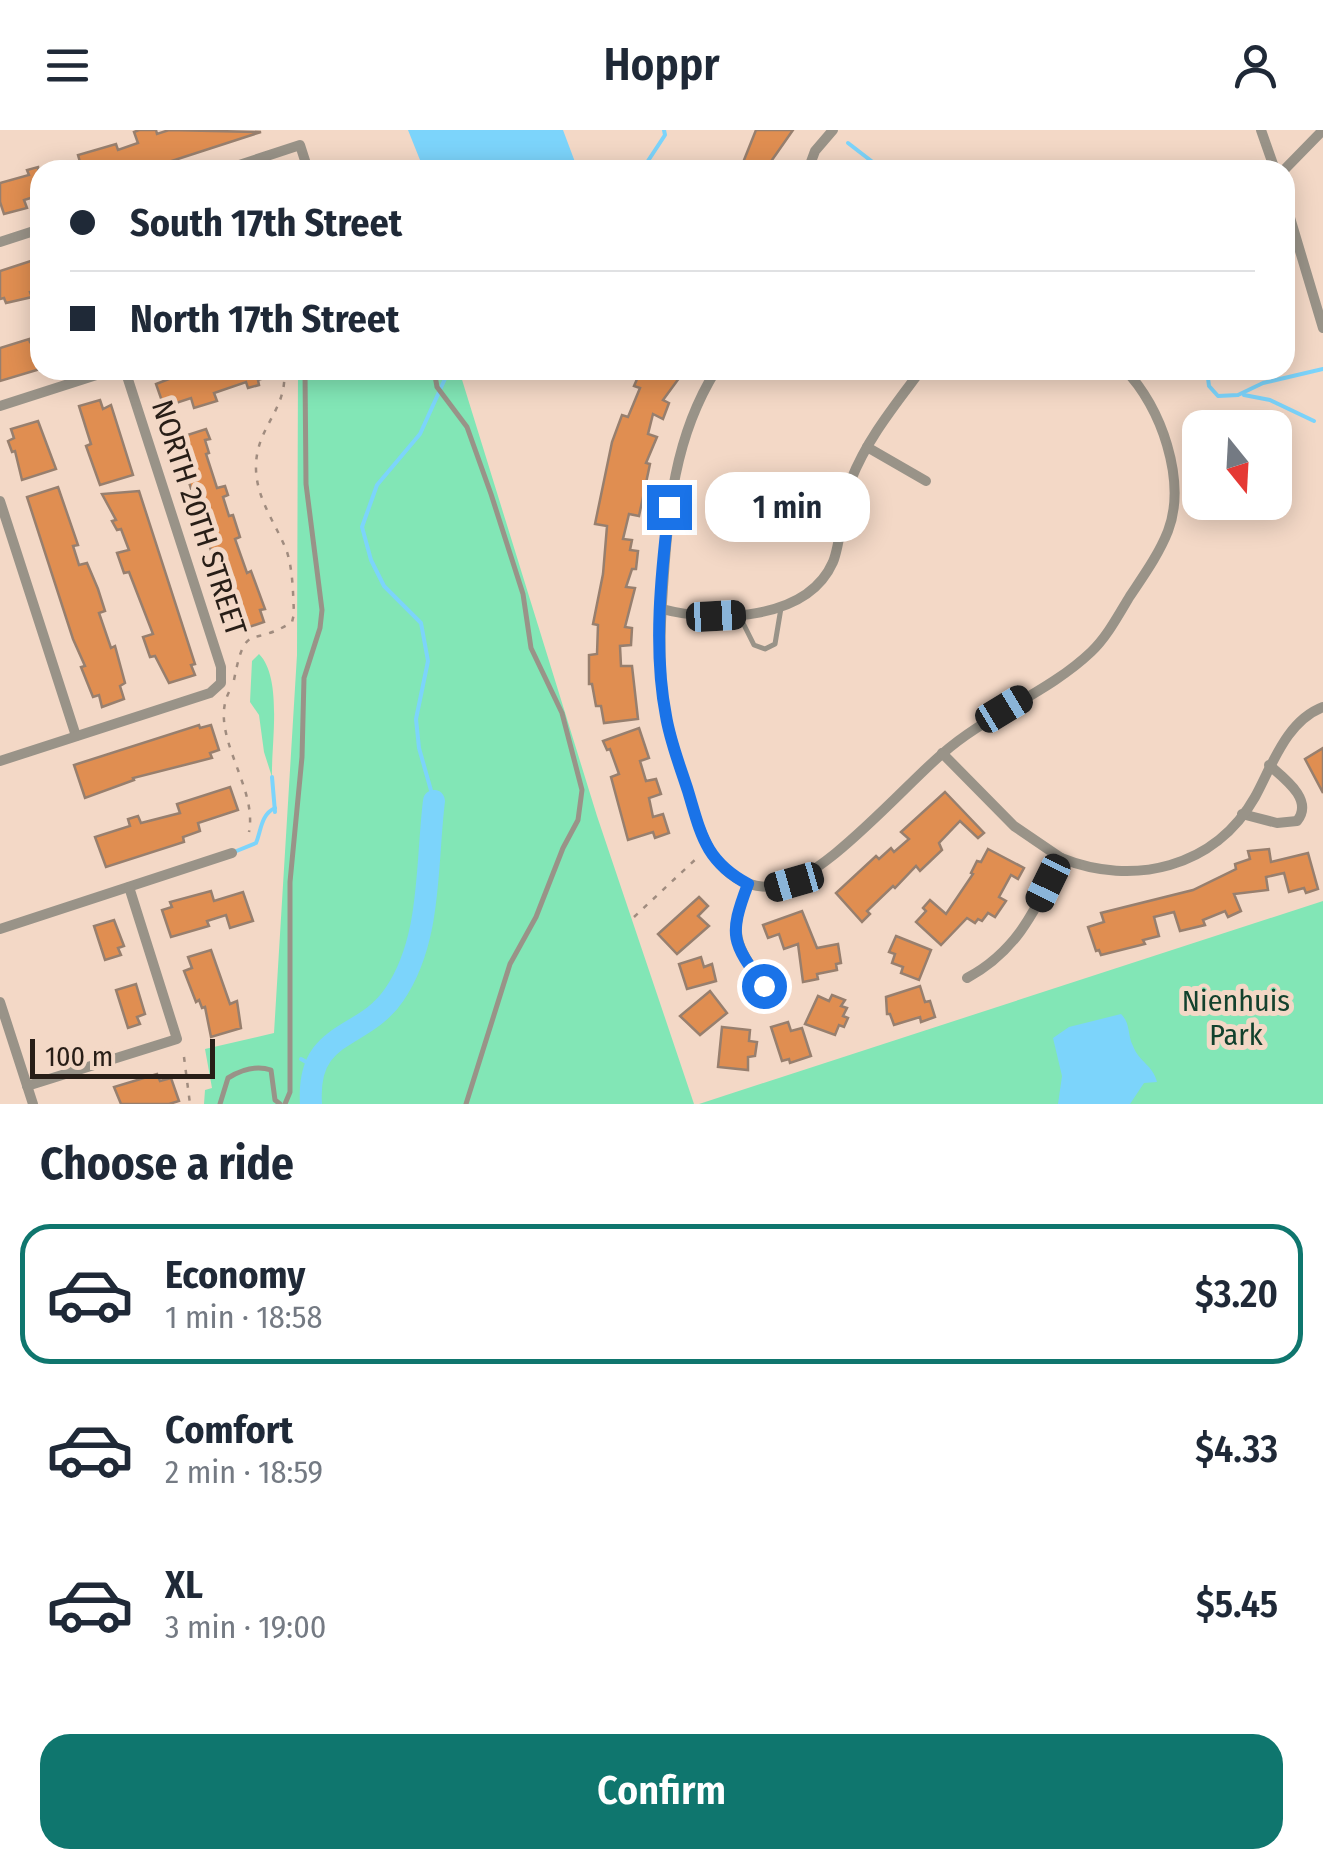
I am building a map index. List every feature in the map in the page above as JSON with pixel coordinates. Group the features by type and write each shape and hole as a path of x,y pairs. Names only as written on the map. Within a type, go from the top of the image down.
{"street":[{"path":"812,160 833,130"},
{"path":"1261,130 1272,160"},
{"path":"1294,160 1323,130"},
{"path":"254,160 300,145 305,160"},
{"path":"0,242 30,232"},
{"path":"1295,234 1323,328"},
{"path":"0,406 81,380"},
{"name":"NORTH 20TH STREET","path":"76,736 210,693 221,683 221,667 128,380"},
{"path":"711,380 686,427 672,485 661,678 666,718 700,834 710,854 728,874 748,884 774,888 820,867 942,753 979,724 1056,678 1092,651 1150,565 1169,529 1174,493 1172,456 1159,424 1131,380"},
{"path":"662,609 683,614 739,614 803,597 824,578 835,558 840,516 851,480 867,448 914,380"},
{"path":"867,448 926,482"},
{"path":"0,501 76,736 0,762"},
{"path":"942,753 1014,826 1061,858 1088,869 1124,874 1199,855 1230,831 1254,798 1269,765 1290,734 1314,710 1323,707"},
{"path":"1242,814 1276,823 1296,822 1302,816 1299,796 1269,765"},
{"path":"0,928 232,853"},
{"path":"967,978 993,964 1016,939 1061,858"},
{"path":"748,884 738,910 736,941 764,986"},
{"path":"27,1086 177,1039 129,887"},
{"path":"0,1002 33,1104"}],"lane":[{"path":"220,1104 228,1078 240,1071 270,1070 275,1100 282,1104 290,1092 290,882 302,757 304,678 322,610 306,484 305,380"},
{"path":"436,380 466,427 500,519 523,594 531,648 562,712 582,790 578,820 536,917 510,964 466,1104"},
{"path":"739,614 754,646 765,648 775,644 781,604"}],"path":[{"path":"249,832 250,808 222,706 234,680 240,648 248,639 292,622 294,614 289,558 256,479 258,444 286,388 285,380"},
{"path":"634,916 698,857"},
{"path":"184,1057 190,1104"}],"green space":[{"path":"298,380 462,380 597,816 694,1104 204,1104 205,1090 212,1088 205,1049 274,1033 297,655"},
{"path":"259,654 271,679 273,695 272,777 259,715 250,702 252,661"},
{"name":"Nienhuis Park","path":"1323,901 1323,1104 699,1104"}],"water":[{"path":"408,130 563,130 574,160 420,160"},
{"path":"1121,1014 1131,1042 1157,1082 1144,1083 1130,1104 1058,1104 1062,1076 1053,1038 1069,1027"}],"building":[{"path":"756,130 793,130 772,160 744,160"},
{"path":"134,132 261,132 175,160 79,160 78,155 116,144 118,150 138,143"},
{"path":"30,169 30,198 24,200 27,208 4,214 0,183 29,175"},
{"path":"30,261 30,297 6,303 4,298 0,299 0,271"},
{"path":"29,339 30,372 0,381 0,348"},
{"path":"166,380 258,380 259,385 248,388 246,382 214,393 217,401 194,408 191,398 164,407 156,384"},
{"path":"637,380 678,380 663,400 669,403 663,419 653,414 648,434 657,437 646,463 650,464 639,516 629,514 623,539 632,540 630,550 638,551 636,569 632,569 626,587 635,588 625,627 632,628 631,645 620,646 621,666 632,666 638,719 604,723 601,706 596,706 589,684 589,655 597,654 598,625 593,624 607,526 595,524 612,442 622,415 628,417 640,388 634,386"},
{"path":"100,400 103,409 111,405 133,475 100,485 86,446 91,444 79,406"},
{"path":"38,421 56,469 22,480 15,451 12,452 8,441 14,438 11,429"},
{"path":"206,429 210,439 205,440 209,453 206,454 217,488 225,486 228,495 223,497 240,537 235,539 265,609 260,610 264,622 237,631 175,439"},
{"path":"58,487 78,545 73,546 79,565 87,563 98,589 105,611 99,613 111,648 115,646 125,683 120,686 124,699 102,707 99,695 93,697 81,667 85,666 27,497"},
{"path":"139,491 195,664 191,665 195,675 169,683 155,656 150,657 143,637 153,634 129,572 124,573 117,553 129,550 102,494"},
{"path":"199,725 211,725 219,750 210,753 212,758 133,778 85,798 74,765"},
{"path":"639,728 649,758 640,761 646,781 656,779 661,794 649,798 653,817 663,814 669,833 655,838 653,832 628,840 611,777 619,774 603,741"},
{"path":"1323,748 1323,793 1305,759"},
{"path":"230,787 238,810 198,823 200,831 183,837 184,842 106,867 95,837 130,826 128,819 138,816 141,823 180,813 177,804"},
{"path":"945,792 984,833 978,838 960,821 939,843 942,850 920,871 916,866 893,886 867,911 870,914 862,922 836,893 876,856 879,859 891,848 894,852 909,839 901,832"},
{"path":"988,849 1024,868 1018,879 1011,875 999,897 1006,901 995,917 988,913 975,923 967,918 941,945 916,922 930,900 946,914"},
{"path":"1269,849 1271,862 1308,853 1318,889 1289,892 1284,873 1266,877 1268,890 1234,894 1241,911 1228,917 1225,911 1203,920 1205,925 1180,931 1174,912 1154,917 1159,936 1143,940 1145,944 1101,955 1096,951 1088,927 1104,922 1101,913 1193,890 1236,869 1235,864 1250,859 1248,851"},
{"path":"211,891 214,901 243,892 253,921 230,928 226,915 207,921 209,926 171,937 162,910 172,907 170,902"},
{"path":"699,897 708,906 698,916 709,926 677,954 658,934"},
{"path":"802,911 817,948 838,944 841,963 836,964 837,970 803,982 798,944 784,949 779,934 768,938 763,925"},
{"path":"114,920 124,946 118,948 121,955 105,960 94,926"},
{"path":"896,936 931,950 919,980 901,973 903,967 892,963 895,954 889,952"},
{"path":"211,950 230,1004 237,1001 241,1028 211,1037 205,1007 199,1000 196,1002 184,971 192,968 188,957"},
{"path":"701,957 704,967 712,964 716,981 687,989 679,964"},
{"path":"136,984 145,1014 137,1017 140,1024 128,1028 116,990"},
{"path":"920,986 935,1017 894,1025 887,1014 886,997"},
{"path":"710,991 727,1013 700,1035 680,1016"},
{"path":"832,995 845,1000 841,1006 847,1008 843,1016 848,1018 835,1035 805,1024 818,996 829,1001"},
{"path":"788,1022 791,1031 802,1028 811,1056 790,1063 789,1059 782,1061 771,1027"},
{"path":"722,1027 750,1030 749,1041 757,1042 755,1056 748,1057 748,1070 718,1067"},
{"path":"157,1074 160,1081 171,1078 179,1101 121,1104 114,1087"}],"waterway":[{"path":"649,160 665,135 664,130"},
{"path":"848,143 870,160"},
{"path":"1295,376 1323,369"},
{"path":"434,801 419,748 416,719 428,661 421,623 384,586 371,560 362,527 377,485 420,434 444,380"},
{"path":"1208,380 1218,396 1238,395 1276,380"},
{"path":"1244,395 1270,400 1314,421"},
{"path":"272,777 275,812"},
{"path":"311,1104 312,1080 327,1049 381,1010 406,973 421,926 434,801"},
{"path":"234,852 256,843 264,819 275,808"},
{"path":"301,1059 315,1067"}],"route":[{"path":"669,507 661,622 666,718 700,834 710,854 728,874 748,884 738,910 736,941 764,986"}]}
